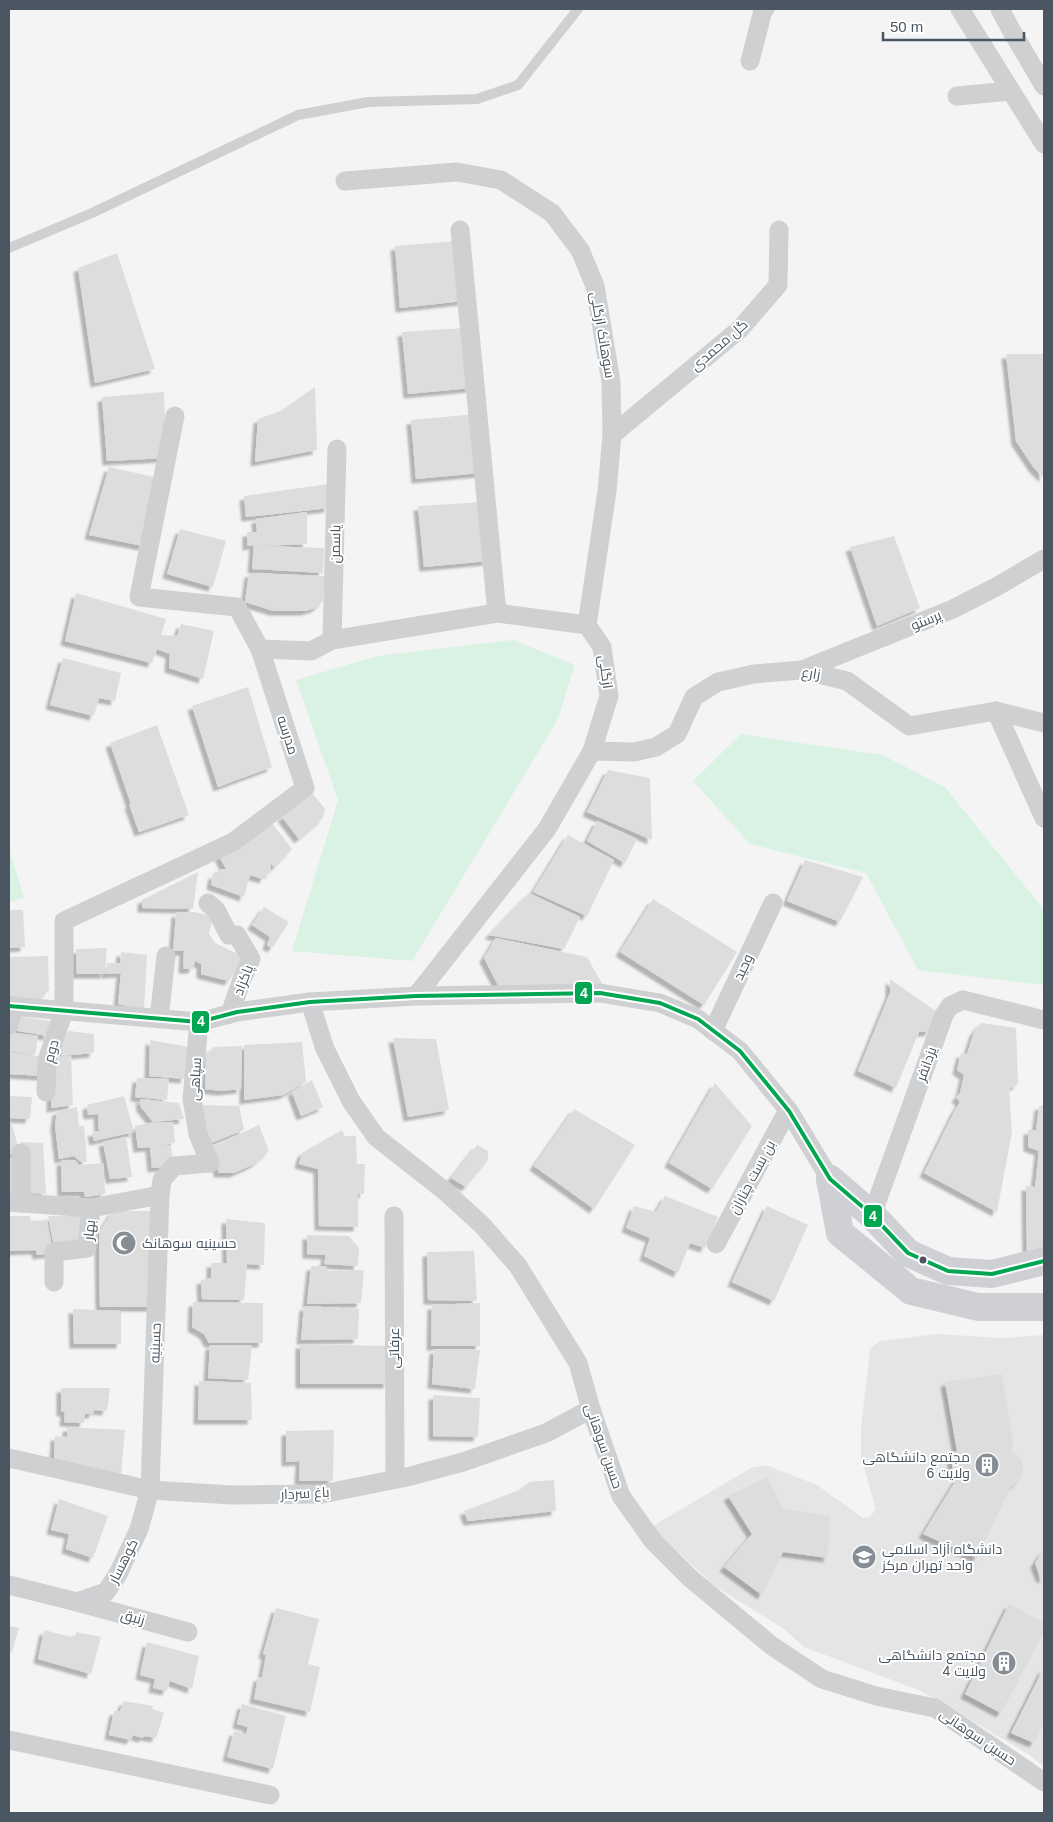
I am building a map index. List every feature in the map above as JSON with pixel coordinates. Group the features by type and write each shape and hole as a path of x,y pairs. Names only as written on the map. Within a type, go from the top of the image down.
{"main road":[{"path":"830,1179 872,1215 908,1253 948,1272 992,1274 1044,1261"},
{"path":"830,1179 840,1233 911,1291 978,1307 1044,1307"}],"street":[{"path":"750,61 763,10 765,9"},
{"path":"960,9 1044,144"},
{"path":"1000,9 1044,86"},
{"path":"957,96 1011,91"},
{"name":"سوهانک ازگلی","path":"345,181 457,172 501,180 552,213 580,250 595,286 611,382 612,435 607,491 587,625"},
{"path":"460,230 497,613"},
{"name":"گل محمدی","path":"612,435 740,329 778,286 779,230"},
{"name":"مدرسه","path":"64,1011 64,921 233,842 305,788 260,649 238,607 139,597 175,416"},
{"name":"یاسمن","path":"332,640 337,448"},
{"name":"پرستو","path":"802,670 953,609 1044,559"},
{"path":"260,649 311,651 332,640 497,613 587,625"},
{"name":"ازگلی","path":"416,996 547,829 592,751 609,696 602,647 587,625"},
{"name":"زارع","path":"592,751 634,752 656,747 677,734 694,697 718,682 754,674 802,670 847,681 909,726 996,711 1044,723"},
{"path":"996,711 1044,818"},
{"name":"پاکزاد","path":"208,902 216,910 229,934 237,935 251,960 242,979 230,1014"},
{"name":"وحید","path":"713,1031 773,903"},
{"path":"158,1019 166,956"},
{"path":"9,1025 11,1006 199,1022 230,1014 310,1002 416,996 600,993 660,1003 698,1019 740,1051 788,1110 830,1179"},
{"name":"یزدانفر","path":"872,1215 944,1015 950,1006 963,1000 1044,1020"},
{"name":"حسین سوهانی","path":"310,1002 325,1049 351,1101 376,1137 446,1192 482,1225 518,1266 578,1363 591,1409 621,1496 654,1541 690,1578 772,1646 822,1679 876,1696 935,1708 1044,1782"},
{"name":"دوم","path":"46,1092 47,1060 64,1011"},
{"name":"سپاهی","path":"199,1022 192,1099 198,1134 210,1164"},
{"name":"بن بست چناران","path":"716,1244 788,1110"},
{"path":"21,1153 15,1202 91,1208 160,1195"},
{"name":"حسینیه","path":"150,1490 162,1180 174,1166 210,1164"},
{"name":"بهار","path":"54,1282 54,1252 87,1248 91,1208"},
{"name":"عرفاتی","path":"394,1216 394,1480"},
{"name":"باغ سردار","path":"9,1458 150,1490 232,1495 322,1494 394,1480 463,1462 546,1433 591,1409"},
{"name":"کوهسار","path":"77,1602 106,1592 118,1574 139,1529 150,1490"},
{"path":"9,1585 77,1602"},
{"name":"زنبق","path":"77,1602 188,1632"},
{"path":"9,1740 270,1795"}],"lane":[{"path":"9,248 92,213 298,115 368,102 477,100 518,85 578,9"}],"shaded area":[{"name":"دانشگاه آزاد اسلامی واحد تهران مرکز","path":"937,1334 1003,1338 1044,1335 1044,1767 1028,1754 921,1691 804,1647 784,1629 715,1586 651,1527 751,1468 766,1465 817,1485 863,1518 870,1517 876,1509 861,1457 861,1428 870,1349 880,1341"}],"green space":[{"path":"513,640 575,665 557,721 412,961 292,951 338,800 296,680 377,656"},
{"path":"741,734 882,755 945,787 1044,910 1044,985 918,970 866,873 750,844 693,781"},
{"path":"9,848 24,898 9,902"}],"building":[{"path":"457,241 463,301 400,308 395,246"},
{"path":"117,253 155,369 95,383 78,268"},
{"path":"464,328 471,388 408,394 402,332"},
{"path":"1006,354 1044,354 1044,478 1034,468 1016,441"},
{"path":"315,387 317,450 255,462 258,419 281,411"},
{"path":"164,392 166,458 107,461 102,397"},
{"path":"476,414 480,473 416,479 411,420"},
{"path":"109,467 168,480 143,546 89,535"},
{"path":"328,484 329,508 246,517 244,496"},
{"path":"484,502 488,561 424,567 418,506"},
{"path":"307,512 307,544 259,546 324,548 323,573 252,569 254,545 247,546 247,532 257,532 256,519"},
{"path":"180,529 226,541 213,587 167,574"},
{"path":"894,536 920,608 877,626 850,547"},
{"path":"249,573 325,576 323,601 316,608 305,611 274,611 245,602"},
{"path":"76,593 166,619 161,635 177,636 181,624 214,631 203,679 169,668 170,654 157,649 152,663 65,641"},
{"path":"63,658 121,673 115,701 99,698 94,716 50,705"},
{"path":"248,687 272,767 218,787 192,706"},
{"path":"157,725 189,815 139,832 110,743"},
{"path":"608,770 650,778 652,840 587,812"},
{"path":"313,794 325,809 323,818 299,839 282,817"},
{"path":"597,821 637,839 625,863 587,841"},
{"path":"272,823 292,849 275,867 271,864 270,874 266,873 264,879 250,875 244,897 211,885 213,874 218,875 218,869 226,869 219,856"},
{"path":"568,835 614,860 587,916 533,892"},
{"path":"805,860 863,877 840,922 787,901"},
{"path":"198,872 193,909 142,908 142,900"},
{"path":"529,893 580,917 564,949 489,935"},
{"path":"653,899 737,952 704,1005 620,952"},
{"path":"264,907 289,922 272,948 267,945 270,937 252,925"},
{"path":"9,910 23,910 25,947 9,948"},
{"path":"194,912 213,916 209,934 215,943 244,957 229,981 201,974 201,964 195,961 193,969 183,969 184,951 173,951 176,913"},
{"path":"496,938 587,957 605,989 500,989 484,958"},
{"path":"107,948 105,974 77,974 76,949"},
{"path":"121,952 147,955 144,1010 118,1004 121,973 106,974 107,963 120,963"},
{"path":"48,956 49,990 41,999 9,998 9,957"},
{"path":"890,979 937,1012 929,1032 919,1032 896,1088 858,1071 890,993"},
{"path":"15,1016 51,1021 48,1036 12,1030"},
{"path":"981,1023 1016,1028 1018,1084 1009,1089 1012,1132 997,1212 924,1173 960,1102 956,1097 960,1093 964,1075 957,1070 961,1053 967,1054 974,1032"},
{"path":"69,1031 94,1034 94,1053 61,1056 61,1038"},
{"path":"9,1032 38,1036 35,1055 9,1051"},
{"path":"393,1038 436,1039 449,1110 408,1117"},
{"path":"150,1040 189,1047 185,1079 149,1076"},
{"path":"302,1042 306,1082 283,1095 244,1100 244,1045"},
{"path":"242,1046 241,1089 221,1091 205,1089 206,1055 214,1047"},
{"path":"9,1052 43,1057 43,1076 9,1074"},
{"path":"71,1056 73,1105 51,1108 52,1069 55,1057"},
{"path":"137,1078 169,1079 167,1100 135,1097"},
{"path":"312,1080 323,1107 301,1116 292,1092"},
{"path":"715,1083 752,1126 712,1189 669,1163"},
{"path":"9,1096 32,1097 30,1119 9,1118"},
{"path":"124,1096 134,1132 94,1141 92,1132 99,1131 98,1114 88,1115 87,1105"},
{"path":"140,1099 179,1103 184,1119 153,1122 141,1107"},
{"path":"197,1105 239,1106 244,1130 208,1144"},
{"path":"1044,1105 1044,1252 1027,1253 1026,1186 1035,1187 1039,1151 1028,1147 1028,1130 1036,1130 1039,1106"},
{"path":"77,1107 79,1126 84,1126 87,1162 81,1162 74,1156 59,1159 55,1125 57,1111"},
{"path":"574,1109 635,1145 594,1209 534,1166"},
{"path":"9,1122 11,1122 17,1142 17,1155 9,1154"},
{"path":"173,1122 175,1143 162,1145 171,1145 173,1166 152,1168 150,1147 138,1148 135,1126 148,1123"},
{"path":"259,1125 269,1151 254,1164 234,1173 219,1173 210,1148"},
{"path":"342,1130 345,1136 356,1136 357,1164 365,1164 364,1194 358,1194 358,1227 319,1226 318,1169 299,1164 302,1153"},
{"path":"126,1137 132,1177 110,1179 103,1142"},
{"path":"20,1142 43,1143 46,1194 27,1193"},
{"path":"477,1145 488,1151 488,1160 466,1187 451,1178"},
{"path":"9,1158 18,1158 18,1195 9,1194"},
{"path":"75,1160 79,1165 103,1163 105,1194 85,1197 84,1192 62,1192 61,1161"},
{"path":"665,1196 718,1217 705,1248 690,1243 678,1273 644,1256 650,1238 626,1228 634,1206 656,1212"},
{"path":"767,1206 808,1225 774,1301 732,1282"},
{"path":"113,1211 149,1211 156,1217 154,1307 100,1307 99,1232"},
{"path":"9,1216 30,1216 31,1221 47,1220 53,1253 37,1255 36,1250 9,1251"},
{"path":"48,1216 85,1216 82,1244 54,1247"},
{"path":"226,1219 265,1223 264,1265 247,1264 244,1300 202,1299 201,1280 211,1278 211,1263 227,1263"},
{"path":"307,1235 349,1236 359,1248 358,1266 324,1264 326,1255 307,1254"},
{"path":"474,1251 477,1301 428,1300 427,1252"},
{"path":"311,1266 326,1266 327,1271 364,1270 361,1303 307,1304"},
{"path":"193,1302 263,1303 263,1343 209,1343 204,1334 192,1327"},
{"path":"480,1303 480,1346 431,1346 432,1305"},
{"path":"304,1306 359,1309 358,1339 301,1340"},
{"path":"73,1309 121,1311 121,1344 74,1344"},
{"path":"300,1344 389,1346 388,1384 300,1384"},
{"path":"210,1345 252,1345 248,1380 208,1378"},
{"path":"434,1349 480,1350 475,1389 432,1384"},
{"name":"مجتمع دانشگاهی ولایت 6","path":"1002,1374 1013,1440 1012,1450 1022,1460 1023,1473 1010,1488 977,1558 923,1534 959,1475 952,1469 952,1454 957,1451 945,1382"},
{"path":"199,1381 251,1383 252,1420 198,1420"},
{"path":"61,1388 110,1388 107,1411 94,1410 93,1414 85,1414 84,1423 64,1422 65,1412 61,1412"},
{"path":"433,1395 480,1398 478,1437 433,1436"},
{"path":"67,1427 125,1430 121,1476 54,1458 55,1436 67,1437"},
{"path":"334,1430 333,1481 299,1481 300,1461 286,1462 286,1431"},
{"path":"767,1477 783,1509 830,1516 828,1558 783,1552 762,1595 724,1567 752,1534 728,1496"},
{"path":"554,1480 556,1511 468,1521 464,1511 522,1489 529,1482"},
{"path":"59,1499 108,1516 93,1558 66,1549 69,1534 51,1530"},
{"path":"1044,1549 1044,1579 1040,1577 1035,1563"},
{"name":"مجتمع دانشگاهی ولایت 4","path":"1009,1604 1044,1623 1044,1632 1001,1713 965,1694"},
{"path":"276,1608 319,1619 308,1664 320,1667 310,1712 254,1699 258,1677 262,1677 266,1655 263,1654"},
{"path":"9,1626 19,1628 12,1652 9,1652"},
{"path":"44,1630 75,1638 76,1632 101,1637 91,1674 38,1659"},
{"path":"147,1642 199,1656 192,1689 170,1681 167,1691 153,1688 155,1679 140,1675"},
{"path":"1044,1667 1044,1723 1034,1743 1011,1733"},
{"path":"124,1701 153,1706 152,1709 164,1713 156,1738 145,1736 142,1738 133,1735 131,1740 109,1735 114,1711 120,1711"},
{"path":"242,1704 286,1716 273,1769 227,1757 234,1731 246,1734 248,1727 237,1724"}],"transit line":[{"name":"4","path":"9,1006 199,1022 237,1012 310,1002 416,996 600,993 660,1003 698,1019 740,1051 789,1111 830,1179 872,1215 908,1253 948,1271 992,1274 1044,1261"}],"place":[{"name":"حسینیه سوهانک","path":"124,1243"},
{"name":"مجتمع دانشگاهی ولایت 6","path":"987,1465"},
{"name":"دانشگاه آزاد اسلامی واحد تهران مرکز","path":"864,1557"},
{"name":"مجتمع دانشگاهی ولایت 4","path":"1004,1663"}]}
